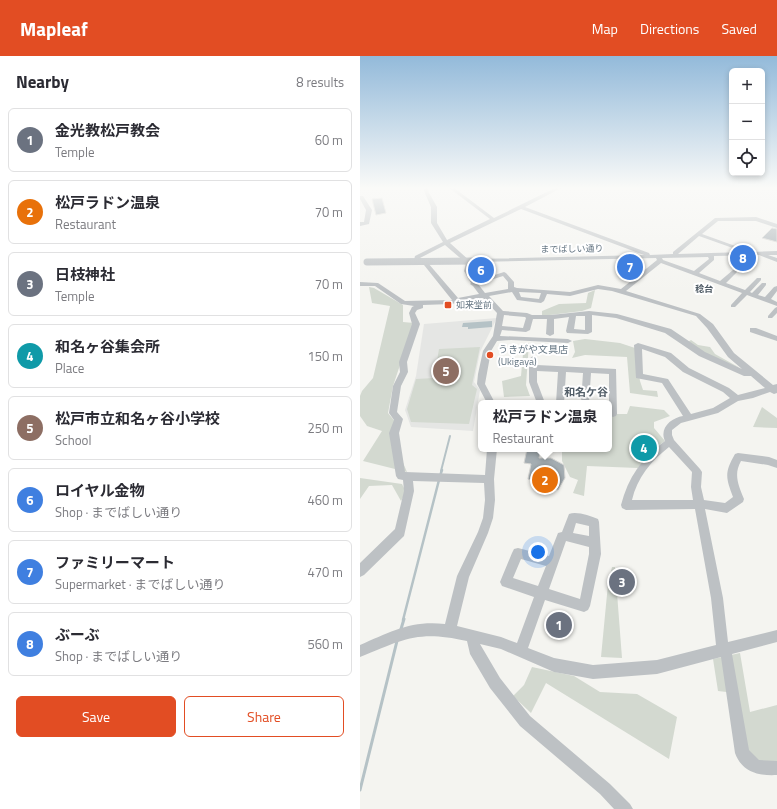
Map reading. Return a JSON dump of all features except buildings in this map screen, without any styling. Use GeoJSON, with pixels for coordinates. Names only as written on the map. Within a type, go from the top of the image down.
{"type":"FeatureCollection","features":[{"type":"Feature","properties":{"kind":"street"},"geometry":{"type":"LineString","coordinates":[[434,222],[446,243],[469,263],[467,271],[473,284],[501,313],[527,315],[530,317],[551,317],[589,313],[617,316],[661,328],[668,331],[702,354],[747,374],[753,373]]}},
{"type":"Feature","properties":{"kind":"street"},"geometry":{"type":"LineString","coordinates":[[457,300],[426,264],[416,260],[418,256],[490,222]]}},
{"type":"Feature","properties":{"kind":"street"},"geometry":{"type":"LineString","coordinates":[[562,222],[647,254],[648,256]]}},
{"type":"Feature","properties":{"kind":"street"},"geometry":{"type":"LineString","coordinates":[[676,255],[675,253],[713,222]]}},
{"type":"Feature","properties":{"kind":"street"},"geometry":{"type":"LineString","coordinates":[[765,222],[777,226]]}},
{"type":"Feature","properties":{"kind":"street"},"geometry":{"type":"LineString","coordinates":[[698,234],[749,251],[750,253]]}},
{"type":"Feature","properties":{"kind":"street"},"geometry":{"type":"LineString","coordinates":[[759,253],[777,260]]}},
{"type":"Feature","properties":{"kind":"street","name":"までばしい通り"},"geometry":{"type":"LineString","coordinates":[[363,262],[648,256],[659,258],[676,255],[777,253]]}},
{"type":"Feature","properties":{"kind":"street"},"geometry":{"type":"LineString","coordinates":[[696,273],[712,259],[710,254]]}},
{"type":"Feature","properties":{"kind":"street"},"geometry":{"type":"LineString","coordinates":[[621,292],[659,258],[777,304]]}},
{"type":"Feature","properties":{"kind":"street"},"geometry":{"type":"LineString","coordinates":[[722,283],[735,271]]}},
{"type":"Feature","properties":{"kind":"street"},"geometry":{"type":"LineString","coordinates":[[473,284],[504,274],[511,282],[518,299],[541,301],[544,291]]}},
{"type":"Feature","properties":{"kind":"street"},"geometry":{"type":"LineString","coordinates":[[733,306],[747,292],[762,281],[754,295]]}},
{"type":"Feature","properties":{"kind":"street"},"geometry":{"type":"LineString","coordinates":[[360,284],[370,283],[379,286],[406,304],[431,304],[513,290],[570,294],[602,287],[698,315],[710,326],[731,355],[775,389]]}},
{"type":"Feature","properties":{"kind":"street"},"geometry":{"type":"LineString","coordinates":[[767,300],[776,288]]}},
{"type":"Feature","properties":{"kind":"street"},"geometry":{"type":"LineString","coordinates":[[431,304],[430,306],[414,308],[412,313],[416,324],[403,362],[404,372],[397,386],[393,413],[399,419],[394,433],[401,476],[489,479]]}},
{"type":"Feature","properties":{"kind":"street"},"geometry":{"type":"LineString","coordinates":[[770,318],[777,309]]}},
{"type":"Feature","properties":{"kind":"street"},"geometry":{"type":"LineString","coordinates":[[490,400],[481,383],[483,366],[488,351],[499,328],[501,313]]}},
{"type":"Feature","properties":{"kind":"street"},"geometry":{"type":"LineString","coordinates":[[573,314],[570,331],[588,332],[589,313]]}},
{"type":"Feature","properties":{"kind":"street"},"geometry":{"type":"LineString","coordinates":[[499,328],[526,330],[530,317]]}},
{"type":"Feature","properties":{"kind":"street"},"geometry":{"type":"LineString","coordinates":[[550,334],[551,317]]}},
{"type":"Feature","properties":{"kind":"street"},"geometry":{"type":"LineString","coordinates":[[753,330],[777,339]]}},
{"type":"Feature","properties":{"kind":"street"},"geometry":{"type":"LineString","coordinates":[[495,339],[512,338],[568,341]]}},
{"type":"Feature","properties":{"kind":"street"},"geometry":{"type":"LineString","coordinates":[[690,418],[666,381],[638,376],[638,345],[668,355],[686,370],[726,390],[736,398]]}},
{"type":"Feature","properties":{"kind":"street"},"geometry":{"type":"LineString","coordinates":[[533,358],[534,382],[540,400]]}},
{"type":"Feature","properties":{"kind":"street"},"geometry":{"type":"LineString","coordinates":[[533,368],[613,371],[613,414]]}},
{"type":"Feature","properties":{"kind":"street"},"geometry":{"type":"LineString","coordinates":[[560,400],[562,369]]}},
{"type":"Feature","properties":{"kind":"street"},"geometry":{"type":"LineString","coordinates":[[585,400],[587,370]]}},
{"type":"Feature","properties":{"kind":"street"},"geometry":{"type":"LineString","coordinates":[[775,389],[736,398],[715,410],[690,418],[678,420],[668,429],[667,435],[670,442],[697,472],[696,487],[717,598],[722,644],[725,650],[742,754],[749,763],[760,769],[777,768]]}},
{"type":"Feature","properties":{"kind":"street"},"geometry":{"type":"LineString","coordinates":[[670,442],[659,449],[643,466],[628,490],[626,505],[700,504],[726,508],[739,499],[730,474],[738,457],[769,461],[777,464]]}},
{"type":"Feature","properties":{"kind":"street"},"geometry":{"type":"LineString","coordinates":[[450,631],[463,576],[483,533],[488,518],[492,452]]}},
{"type":"Feature","properties":{"kind":"street"},"geometry":{"type":"LineString","coordinates":[[360,571],[400,532],[409,491],[408,477]]}},
{"type":"Feature","properties":{"kind":"street"},"geometry":{"type":"LineString","coordinates":[[520,651],[542,593],[553,563],[562,537],[566,536],[573,517],[594,522],[596,543],[595,554],[584,606],[542,593],[506,582],[518,553],[553,563]]}},
{"type":"Feature","properties":{"kind":"street"},"geometry":{"type":"LineString","coordinates":[[566,536],[596,543]]}},
{"type":"Feature","properties":{"kind":"street"},"geometry":{"type":"LineString","coordinates":[[360,651],[404,633],[416,630],[432,629],[450,631],[501,643],[554,665],[593,672],[657,667],[777,636]]}},
{"type":"Feature","properties":{"kind":"street"},"geometry":{"type":"LineString","coordinates":[[472,636],[475,649],[496,683],[525,721],[605,789],[625,809]]}},
{"type":"Feature","properties":{"kind":"shaded area"},"geometry":{"type":"Polygon","coordinates":[[[369,287],[374,288],[403,305],[403,322],[414,323],[393,386],[388,413],[397,424],[391,435],[407,472],[363,461],[382,431],[367,426],[360,416],[360,396],[362,391],[373,378],[390,306],[372,303],[369,287]]]}},
{"type":"Feature","properties":{"kind":"shaded area"},"geometry":{"type":"Polygon","coordinates":[[[595,290],[591,308],[582,311],[542,316],[542,311],[559,304],[586,303],[588,293],[595,290]]]}},
{"type":"Feature","properties":{"kind":"shaded area"},"geometry":{"type":"Polygon","coordinates":[[[497,318],[480,352],[474,382],[480,390],[473,431],[411,427],[405,410],[416,376],[424,324],[497,318]]]}},
{"type":"Feature","properties":{"kind":"shaded area"},"geometry":{"type":"Polygon","coordinates":[[[492,321],[492,327],[468,329],[468,327],[462,327],[463,323],[492,321]]]}},
{"type":"Feature","properties":{"kind":"shaded area"},"geometry":{"type":"Polygon","coordinates":[[[585,339],[620,343],[635,348],[640,381],[643,390],[657,391],[658,397],[630,393],[627,357],[585,355],[572,358],[575,352],[573,341],[585,339]]]}},
{"type":"Feature","properties":{"kind":"shaded area"},"geometry":{"type":"Polygon","coordinates":[[[691,340],[698,345],[710,347],[715,354],[740,368],[703,353],[688,342],[691,340]]]}},
{"type":"Feature","properties":{"kind":"shaded area"},"geometry":{"type":"Polygon","coordinates":[[[524,343],[529,343],[526,385],[530,396],[504,397],[502,381],[521,376],[524,343]]]}},
{"type":"Feature","properties":{"kind":"shaded area"},"geometry":{"type":"Polygon","coordinates":[[[480,347],[472,385],[477,389],[469,424],[411,422],[407,409],[416,379],[434,378],[439,349],[480,347]]]}},
{"type":"Feature","properties":{"kind":"shaded area"},"geometry":{"type":"Polygon","coordinates":[[[630,406],[664,410],[670,416],[654,422],[654,428],[665,441],[658,446],[638,468],[587,466],[584,496],[573,493],[578,480],[570,477],[562,461],[562,452],[612,452],[612,414],[627,414],[630,406]]]}},
{"type":"Feature","properties":{"kind":"shaded area"},"geometry":{"type":"Polygon","coordinates":[[[762,407],[777,418],[777,428],[753,427],[762,407]]]}},
{"type":"Feature","properties":{"kind":"shaded area"},"geometry":{"type":"Polygon","coordinates":[[[360,478],[402,484],[406,492],[401,501],[392,485],[369,486],[360,499],[360,478]]]}},
{"type":"Feature","properties":{"kind":"shaded area"},"geometry":{"type":"Polygon","coordinates":[[[612,567],[615,567],[622,658],[601,657],[608,584],[612,567]]]}},
{"type":"Feature","properties":{"kind":"shaded area"},"geometry":{"type":"Polygon","coordinates":[[[740,653],[750,712],[777,705],[777,764],[750,760],[735,693],[718,691],[713,659],[740,653]]]}},
{"type":"Feature","properties":{"kind":"shaded area"},"geometry":{"type":"Polygon","coordinates":[[[532,667],[574,676],[600,692],[637,694],[677,717],[669,759],[546,683],[531,713],[513,696],[524,685],[532,667]]]}},
{"type":"Feature","properties":{"kind":"waterway"},"geometry":{"type":"LineString","coordinates":[[441,471],[450,436]]}},
{"type":"Feature","properties":{"kind":"waterway"},"geometry":{"type":"LineString","coordinates":[[440,476],[442,470]]}},
{"type":"Feature","properties":{"kind":"waterway"},"geometry":{"type":"LineString","coordinates":[[403,620],[439,480]]}},
{"type":"Feature","properties":{"kind":"waterway"},"geometry":{"type":"LineString","coordinates":[[401,629],[404,619]]}},
{"type":"Feature","properties":{"kind":"waterway"},"geometry":{"type":"LineString","coordinates":[[360,790],[397,641]]}},
{"type":"Feature","properties":{"kind":"place","name":"ぶーぶ"},"geometry":{"type":"Point","coordinates":[743,258]}},
{"type":"Feature","properties":{"kind":"place","name":"ファミリーマート"},"geometry":{"type":"Point","coordinates":[630,267]}},
{"type":"Feature","properties":{"kind":"place","name":"ロイヤル金物"},"geometry":{"type":"Point","coordinates":[481,270]}},
{"type":"Feature","properties":{"kind":"place","name":"如来堂前"},"geometry":{"type":"Point","coordinates":[448,305]}},
{"type":"Feature","properties":{"kind":"place","name":"うきがや文具店 (Ukigaya)"},"geometry":{"type":"Point","coordinates":[490,355]}},
{"type":"Feature","properties":{"kind":"place","name":"松戸市立和名ヶ谷小学校"},"geometry":{"type":"Point","coordinates":[446,371]}},
{"type":"Feature","properties":{"kind":"place","name":"和名ヶ谷集会所"},"geometry":{"type":"Point","coordinates":[644,448]}},
{"type":"Feature","properties":{"kind":"place","name":"松戸ラドン温泉"},"geometry":{"type":"Point","coordinates":[545,480]}},
{"type":"Feature","properties":{"kind":"place","name":"日枝神社"},"geometry":{"type":"Point","coordinates":[622,582]}},
{"type":"Feature","properties":{"kind":"place","name":"金光教松戸教会"},"geometry":{"type":"Point","coordinates":[559,625]}},
{"type":"Feature","properties":{"kind":"district","name":"稔台"},"geometry":{"type":"Point","coordinates":[704,289]}},
{"type":"Feature","properties":{"kind":"district","name":"和名ケ谷"},"geometry":{"type":"Point","coordinates":[586,392]}}]}
